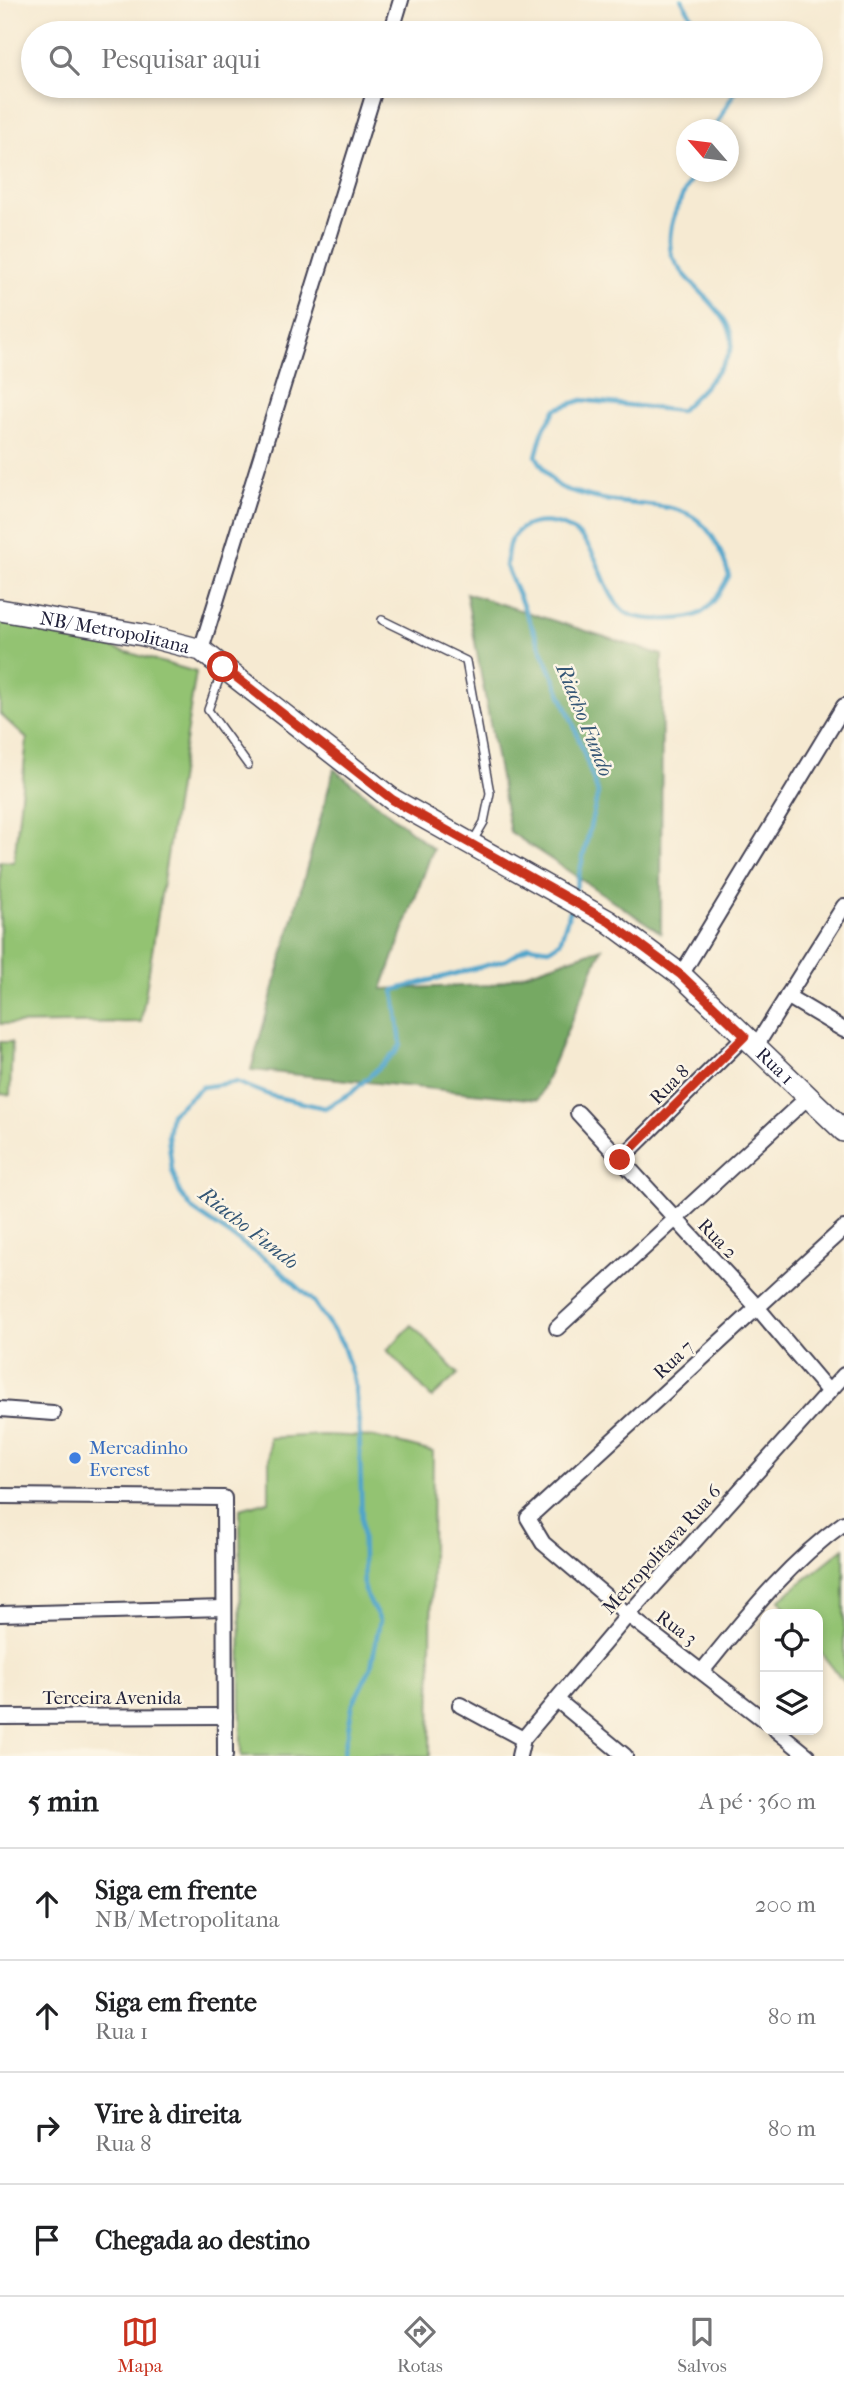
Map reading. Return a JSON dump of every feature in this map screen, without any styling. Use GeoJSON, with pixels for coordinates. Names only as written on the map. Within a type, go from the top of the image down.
{"type":"FeatureCollection","features":[{"type":"Feature","properties":{"kind":"street"},"geometry":{"type":"LineString","coordinates":[[395,21],[401,0]]}},
{"type":"Feature","properties":{"kind":"street"},"geometry":{"type":"LineString","coordinates":[[201,650],[372,98]]}},
{"type":"Feature","properties":{"kind":"street","name":"NB/ Metropolitana"},"geometry":{"type":"LineString","coordinates":[[0,611],[143,635],[201,650],[393,800],[608,921]]}},
{"type":"Feature","properties":{"kind":"street"},"geometry":{"type":"LineString","coordinates":[[681,975],[844,706]]}},
{"type":"Feature","properties":{"kind":"street","name":"Rua 8"},"geometry":{"type":"LineString","coordinates":[[620,1160],[750,1041],[787,996],[844,906]]}},
{"type":"Feature","properties":{"kind":"street","name":"Rua 1"},"geometry":{"type":"LineString","coordinates":[[608,921],[681,975],[844,1131]]}},
{"type":"Feature","properties":{"kind":"street"},"geometry":{"type":"LineString","coordinates":[[787,996],[844,1030]]}},
{"type":"Feature","properties":{"kind":"street"},"geometry":{"type":"LineString","coordinates":[[557,1328],[808,1097]]}},
{"type":"Feature","properties":{"kind":"street","name":"Rua 2"},"geometry":{"type":"LineString","coordinates":[[578,1113],[757,1307],[828,1391]]}},
{"type":"Feature","properties":{"kind":"street","name":"Rua 7"},"geometry":{"type":"LineString","coordinates":[[528,1518],[844,1228]]}},
{"type":"Feature","properties":{"kind":"street","name":"Metropolitava Rua 6"},"geometry":{"type":"LineString","coordinates":[[519,1756],[523,1740],[628,1615],[844,1375]]}},
{"type":"Feature","properties":{"kind":"street"},"geometry":{"type":"LineString","coordinates":[[0,1409],[53,1413]]}},
{"type":"Feature","properties":{"kind":"street"},"geometry":{"type":"LineString","coordinates":[[0,1496],[224,1498],[225,1756]]}},
{"type":"Feature","properties":{"kind":"street","name":"Rua 3"},"geometry":{"type":"LineString","coordinates":[[528,1518],[544,1543],[628,1615],[703,1670],[760,1717]]}},
{"type":"Feature","properties":{"kind":"street"},"geometry":{"type":"LineString","coordinates":[[703,1670],[769,1588],[819,1541],[844,1523]]}},
{"type":"Feature","properties":{"kind":"street"},"geometry":{"type":"LineString","coordinates":[[0,1614],[224,1608]]}},
{"type":"Feature","properties":{"kind":"street"},"geometry":{"type":"LineString","coordinates":[[557,1700],[625,1756]]}},
{"type":"Feature","properties":{"kind":"street"},"geometry":{"type":"LineString","coordinates":[[460,1705],[523,1740]]}},
{"type":"Feature","properties":{"kind":"street","name":"Terceira Avenida"},"geometry":{"type":"LineString","coordinates":[[0,1717],[225,1716]]}},
{"type":"Feature","properties":{"kind":"street"},"geometry":{"type":"LineString","coordinates":[[782,1735],[808,1756]]}},
{"type":"Feature","properties":{"kind":"lane"},"geometry":{"type":"LineString","coordinates":[[382,620],[466,661],[490,793],[484,822],[471,845]]}},
{"type":"Feature","properties":{"kind":"lane"},"geometry":{"type":"LineString","coordinates":[[223,667],[208,710],[248,765]]}},
{"type":"Feature","properties":{"kind":"green space"},"geometry":{"type":"Polygon","coordinates":[[[466,593],[662,655],[661,933],[510,832],[466,593]]]}},
{"type":"Feature","properties":{"kind":"green space"},"geometry":{"type":"Polygon","coordinates":[[[0,622],[40,627],[196,672],[141,1022],[0,1024],[0,861],[14,862],[27,739],[0,714],[0,622]]]}},
{"type":"Feature","properties":{"kind":"green space"},"geometry":{"type":"Polygon","coordinates":[[[334,769],[433,849],[382,989],[491,985],[602,948],[538,1100],[251,1070],[334,769]]]}},
{"type":"Feature","properties":{"kind":"green space"},"geometry":{"type":"Polygon","coordinates":[[[0,1042],[12,1042],[10,1095],[0,1094],[0,1042]]]}},
{"type":"Feature","properties":{"kind":"green space"},"geometry":{"type":"Polygon","coordinates":[[[412,1325],[458,1374],[432,1398],[387,1350],[412,1325]]]}},
{"type":"Feature","properties":{"kind":"green space"},"geometry":{"type":"Polygon","coordinates":[[[322,1435],[375,1437],[433,1452],[430,1756],[241,1756],[240,1509],[269,1501],[269,1438],[322,1435]]]}},
{"type":"Feature","properties":{"kind":"green space"},"geometry":{"type":"Polygon","coordinates":[[[844,1548],[844,1682],[823,1655],[823,1609],[786,1609],[779,1600],[844,1548]]]}},
{"type":"Feature","properties":{"kind":"waterway","name":"Riacho Fundo"},"geometry":{"type":"LineString","coordinates":[[682,0],[694,21]]}},
{"type":"Feature","properties":{"kind":"waterway","name":"Riacho Fundo"},"geometry":{"type":"LineString","coordinates":[[719,119],[731,98]]}},
{"type":"Feature","properties":{"kind":"waterway","name":"Riacho Fundo"},"geometry":{"type":"LineString","coordinates":[[574,896],[598,793],[573,723],[506,566],[508,549],[517,532],[526,526],[545,523],[566,527],[589,546],[618,605],[625,612],[640,618],[683,618],[699,614],[713,602],[729,576],[718,547],[706,527],[691,515],[674,509],[610,501],[565,489],[552,480],[536,456],[543,430],[556,409],[582,400],[680,411],[713,377],[729,354],[732,341],[729,328],[721,315],[686,276],[671,252],[673,220],[690,182]]}},
{"type":"Feature","properties":{"kind":"waterway","name":"Riacho Fundo"},"geometry":{"type":"LineString","coordinates":[[343,1756],[353,1703],[371,1667],[380,1620],[364,1591],[359,1425],[354,1380],[342,1343],[313,1301],[274,1265],[193,1210],[180,1193],[172,1170],[168,1135],[171,1114],[202,1087],[236,1082],[272,1096],[325,1108],[351,1093],[396,1052],[401,1044],[394,990],[506,960],[529,946],[549,949],[560,942],[571,908]]}},
{"type":"Feature","properties":{"kind":"place","name":"Mercadinho Everest"},"geometry":{"type":"Point","coordinates":[75,1458]}},
{"type":"Feature","properties":{"kind":"route"},"geometry":{"type":"LineString","coordinates":[[223,667],[393,800],[608,921],[681,975],[745,1036],[620,1160]]}}]}
